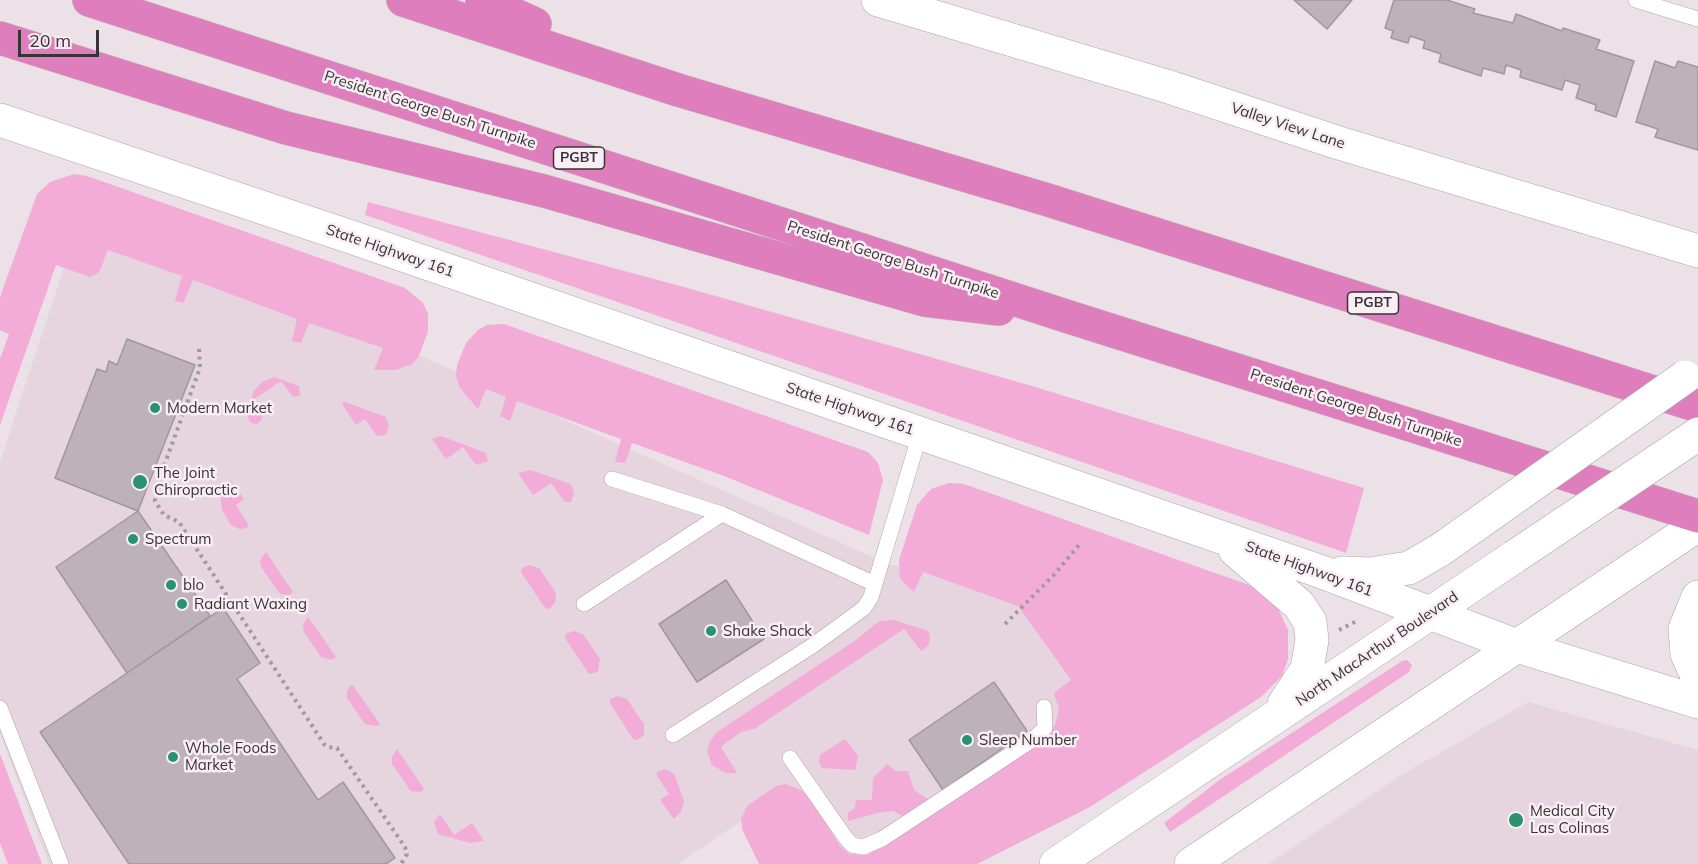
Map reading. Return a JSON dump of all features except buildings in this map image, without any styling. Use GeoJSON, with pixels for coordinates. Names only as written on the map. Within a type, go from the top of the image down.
{"type":"FeatureCollection","features":[{"type":"Feature","properties":{"kind":"highway","name":"President George Bush Turnpike"},"geometry":{"type":"LineString","coordinates":[[89,0],[1069,317],[1698,516]]}},
{"type":"Feature","properties":{"kind":"highway","name":"PGBT"},"geometry":{"type":"LineString","coordinates":[[403,0],[678,90],[1048,200],[1694,381]]}},
{"type":"Feature","properties":{"kind":"highway"},"geometry":{"type":"LineString","coordinates":[[482,0],[678,90]]}},
{"type":"Feature","properties":{"kind":"highway"},"geometry":{"type":"LineString","coordinates":[[0,38],[286,128],[544,191],[924,300],[1069,317]]}},
{"type":"Feature","properties":{"kind":"main road","name":"Valley View Lane"},"geometry":{"type":"LineString","coordinates":[[878,0],[1698,251]]}},
{"type":"Feature","properties":{"kind":"main road","name":"State Highway 161"},"geometry":{"type":"LineString","coordinates":[[0,120],[354,238],[1322,572],[1517,646],[1698,702]]}},
{"type":"Feature","properties":{"kind":"main road"},"geometry":{"type":"LineString","coordinates":[[1654,238],[1698,273]]}},
{"type":"Feature","properties":{"kind":"main road"},"geometry":{"type":"LineString","coordinates":[[1322,572],[1370,574],[1409,568],[1440,550],[1694,381]]}},
{"type":"Feature","properties":{"kind":"main road","name":"North MacArthur Boulevard"},"geometry":{"type":"LineString","coordinates":[[1056,864],[1698,434]]}},
{"type":"Feature","properties":{"kind":"main road"},"geometry":{"type":"LineString","coordinates":[[1191,864],[1698,525]]}},
{"type":"Feature","properties":{"kind":"main road"},"geometry":{"type":"LineString","coordinates":[[1217,536],[1299,605],[1310,622],[1312,640],[1307,669],[1275,718]]}},
{"type":"Feature","properties":{"kind":"main road"},"geometry":{"type":"LineString","coordinates":[[1698,597],[1685,629],[1687,654],[1698,678]]}},
{"type":"Feature","properties":{"kind":"lane"},"geometry":{"type":"LineString","coordinates":[[1636,0],[1698,19]]}},
{"type":"Feature","properties":{"kind":"lane"},"geometry":{"type":"LineString","coordinates":[[673,735],[856,615],[870,597],[920,434]]}},
{"type":"Feature","properties":{"kind":"lane"},"geometry":{"type":"LineString","coordinates":[[612,479],[722,514],[874,584]]}},
{"type":"Feature","properties":{"kind":"lane"},"geometry":{"type":"LineString","coordinates":[[584,604],[722,514]]}},
{"type":"Feature","properties":{"kind":"lane"},"geometry":{"type":"LineString","coordinates":[[790,758],[845,837],[852,845],[863,847],[882,839],[1032,740],[1045,728],[1044,707]]}},
{"type":"Feature","properties":{"kind":"lane"},"geometry":{"type":"LineString","coordinates":[[0,708],[61,864]]}},
{"type":"Feature","properties":{"kind":"path"},"geometry":{"type":"LineString","coordinates":[[199,349],[200,368],[155,490],[155,501],[164,515],[179,522],[324,744],[327,747],[337,748],[405,847],[407,854],[401,864]]}},
{"type":"Feature","properties":{"kind":"path"},"geometry":{"type":"LineString","coordinates":[[1005,624],[1053,576],[1079,545]]}},
{"type":"Feature","properties":{"kind":"shaded area"},"geometry":{"type":"Polygon","coordinates":[[[74,174],[87,176],[405,288],[423,303],[428,314],[428,331],[419,356],[412,364],[396,370],[374,370],[383,348],[309,323],[301,343],[292,341],[297,319],[193,280],[183,303],[175,301],[182,276],[108,250],[99,272],[90,277],[56,265],[0,425],[0,359],[9,334],[0,330],[0,297],[37,194],[50,182],[74,174]]]}},
{"type":"Feature","properties":{"kind":"shaded area"},"geometry":{"type":"Polygon","coordinates":[[[368,202],[684,287],[1032,386],[1364,488],[1346,553],[365,215],[368,202]]]}},
{"type":"Feature","properties":{"kind":"shaded area"},"geometry":{"type":"Polygon","coordinates":[[[84,206],[888,564],[1012,594],[1087,705],[861,864],[852,864],[787,790],[677,864],[49,864],[0,734],[0,462],[84,206]]]}},
{"type":"Feature","properties":{"kind":"shaded area"},"geometry":{"type":"Polygon","coordinates":[[[504,324],[868,452],[878,463],[883,480],[869,535],[724,476],[632,443],[625,463],[615,462],[621,439],[517,401],[510,421],[500,416],[506,397],[486,389],[478,409],[460,388],[456,376],[457,365],[466,343],[478,330],[487,325],[504,324]]]}},
{"type":"Feature","properties":{"kind":"shaded area"},"geometry":{"type":"Polygon","coordinates":[[[274,377],[299,386],[300,395],[293,397],[281,381],[253,400],[263,418],[257,424],[251,423],[246,414],[254,391],[262,382],[274,377]]]}},
{"type":"Feature","properties":{"kind":"shaded area"},"geometry":{"type":"Polygon","coordinates":[[[345,402],[386,417],[389,426],[386,435],[377,436],[365,419],[356,425],[342,404],[345,402]]]}},
{"type":"Feature","properties":{"kind":"shaded area"},"geometry":{"type":"Polygon","coordinates":[[[441,436],[486,453],[488,461],[476,465],[463,447],[446,459],[432,439],[441,436]]]}},
{"type":"Feature","properties":{"kind":"shaded area"},"geometry":{"type":"Polygon","coordinates":[[[530,470],[571,484],[574,493],[571,502],[565,502],[551,483],[533,495],[518,473],[530,470]]]}},
{"type":"Feature","properties":{"kind":"shaded area"},"geometry":{"type":"Polygon","coordinates":[[[230,480],[244,499],[236,505],[249,526],[246,528],[239,529],[231,525],[222,510],[220,492],[230,480]]]}},
{"type":"Feature","properties":{"kind":"shaded area"},"geometry":{"type":"Polygon","coordinates":[[[949,483],[964,484],[1249,585],[1264,593],[1275,602],[1288,630],[1288,659],[1282,676],[1261,697],[1090,807],[977,864],[759,864],[742,829],[741,819],[747,806],[776,786],[786,784],[801,790],[808,796],[840,846],[849,854],[868,855],[1043,740],[1055,725],[1059,709],[1054,693],[1071,680],[1018,606],[923,572],[914,592],[900,579],[899,560],[917,505],[931,489],[949,483]]]}},
{"type":"Feature","properties":{"kind":"shaded area"},"geometry":{"type":"Polygon","coordinates":[[[266,552],[293,592],[289,595],[280,594],[261,567],[260,560],[266,552]]]}},
{"type":"Feature","properties":{"kind":"shaded area"},"geometry":{"type":"Polygon","coordinates":[[[529,565],[539,568],[556,593],[555,603],[549,609],[545,608],[521,572],[522,568],[529,565]]]}},
{"type":"Feature","properties":{"kind":"shaded area"},"geometry":{"type":"Polygon","coordinates":[[[308,617],[336,657],[332,660],[321,657],[304,632],[303,625],[308,617]]]}},
{"type":"Feature","properties":{"kind":"shaded area"},"geometry":{"type":"Polygon","coordinates":[[[894,620],[928,631],[929,645],[921,651],[904,629],[754,729],[741,732],[723,745],[721,747],[737,773],[726,773],[712,765],[707,751],[710,741],[717,732],[856,640],[874,625],[881,621],[894,620]]]}},
{"type":"Feature","properties":{"kind":"shaded area"},"geometry":{"type":"Polygon","coordinates":[[[574,631],[583,634],[600,659],[598,672],[589,674],[565,638],[566,634],[574,631]]]}},
{"type":"Feature","properties":{"kind":"shaded area"},"geometry":{"type":"Polygon","coordinates":[[[1407,660],[1412,665],[1409,672],[1170,832],[1164,823],[1218,781],[1402,661],[1407,660]]]}},
{"type":"Feature","properties":{"kind":"shaded area"},"geometry":{"type":"Polygon","coordinates":[[[352,684],[380,724],[376,726],[365,724],[347,698],[347,691],[352,684]]]}},
{"type":"Feature","properties":{"kind":"shaded area"},"geometry":{"type":"Polygon","coordinates":[[[618,696],[627,699],[644,724],[644,735],[637,740],[633,739],[610,703],[610,699],[618,696]]]}},
{"type":"Feature","properties":{"kind":"shaded area","name":"Medical City Las Colinas"},"geometry":{"type":"Polygon","coordinates":[[[1528,702],[1698,750],[1698,864],[1268,864],[1400,776],[1528,702]]]}},
{"type":"Feature","properties":{"kind":"shaded area"},"geometry":{"type":"Polygon","coordinates":[[[845,739],[858,756],[855,770],[822,768],[819,762],[820,755],[845,739]]]}},
{"type":"Feature","properties":{"kind":"shaded area"},"geometry":{"type":"Polygon","coordinates":[[[397,749],[424,789],[421,792],[411,791],[392,764],[392,757],[397,749]]]}},
{"type":"Feature","properties":{"kind":"shaded area"},"geometry":{"type":"Polygon","coordinates":[[[0,754],[42,864],[8,864],[0,843],[0,754]]]}},
{"type":"Feature","properties":{"kind":"shaded area"},"geometry":{"type":"Polygon","coordinates":[[[887,764],[896,771],[908,771],[914,790],[929,800],[903,816],[893,811],[848,821],[848,813],[855,808],[856,800],[872,800],[873,778],[887,764]]]}},
{"type":"Feature","properties":{"kind":"shaded area"},"geometry":{"type":"Polygon","coordinates":[[[665,769],[674,774],[684,801],[681,812],[674,819],[660,800],[669,794],[657,776],[657,772],[665,769]]]}},
{"type":"Feature","properties":{"kind":"shaded area"},"geometry":{"type":"Polygon","coordinates":[[[440,814],[454,835],[472,823],[484,841],[470,843],[438,834],[434,822],[440,814]]]}},
{"type":"Feature","properties":{"kind":"place","name":"Modern Market"},"geometry":{"type":"Point","coordinates":[155,408]}},
{"type":"Feature","properties":{"kind":"place","name":"The Joint Chiropractic"},"geometry":{"type":"Point","coordinates":[140,482]}},
{"type":"Feature","properties":{"kind":"place","name":"Spectrum"},"geometry":{"type":"Point","coordinates":[133,539]}},
{"type":"Feature","properties":{"kind":"place","name":"blo"},"geometry":{"type":"Point","coordinates":[171,585]}},
{"type":"Feature","properties":{"kind":"place","name":"Radiant Waxing"},"geometry":{"type":"Point","coordinates":[182,604]}},
{"type":"Feature","properties":{"kind":"place","name":"Shake Shack"},"geometry":{"type":"Point","coordinates":[711,631]}},
{"type":"Feature","properties":{"kind":"place","name":"Sleep Number"},"geometry":{"type":"Point","coordinates":[967,740]}},
{"type":"Feature","properties":{"kind":"place","name":"Whole Foods Market"},"geometry":{"type":"Point","coordinates":[173,757]}},
{"type":"Feature","properties":{"kind":"place","name":"Medical City Las Colinas"},"geometry":{"type":"Point","coordinates":[1516,820]}}]}
